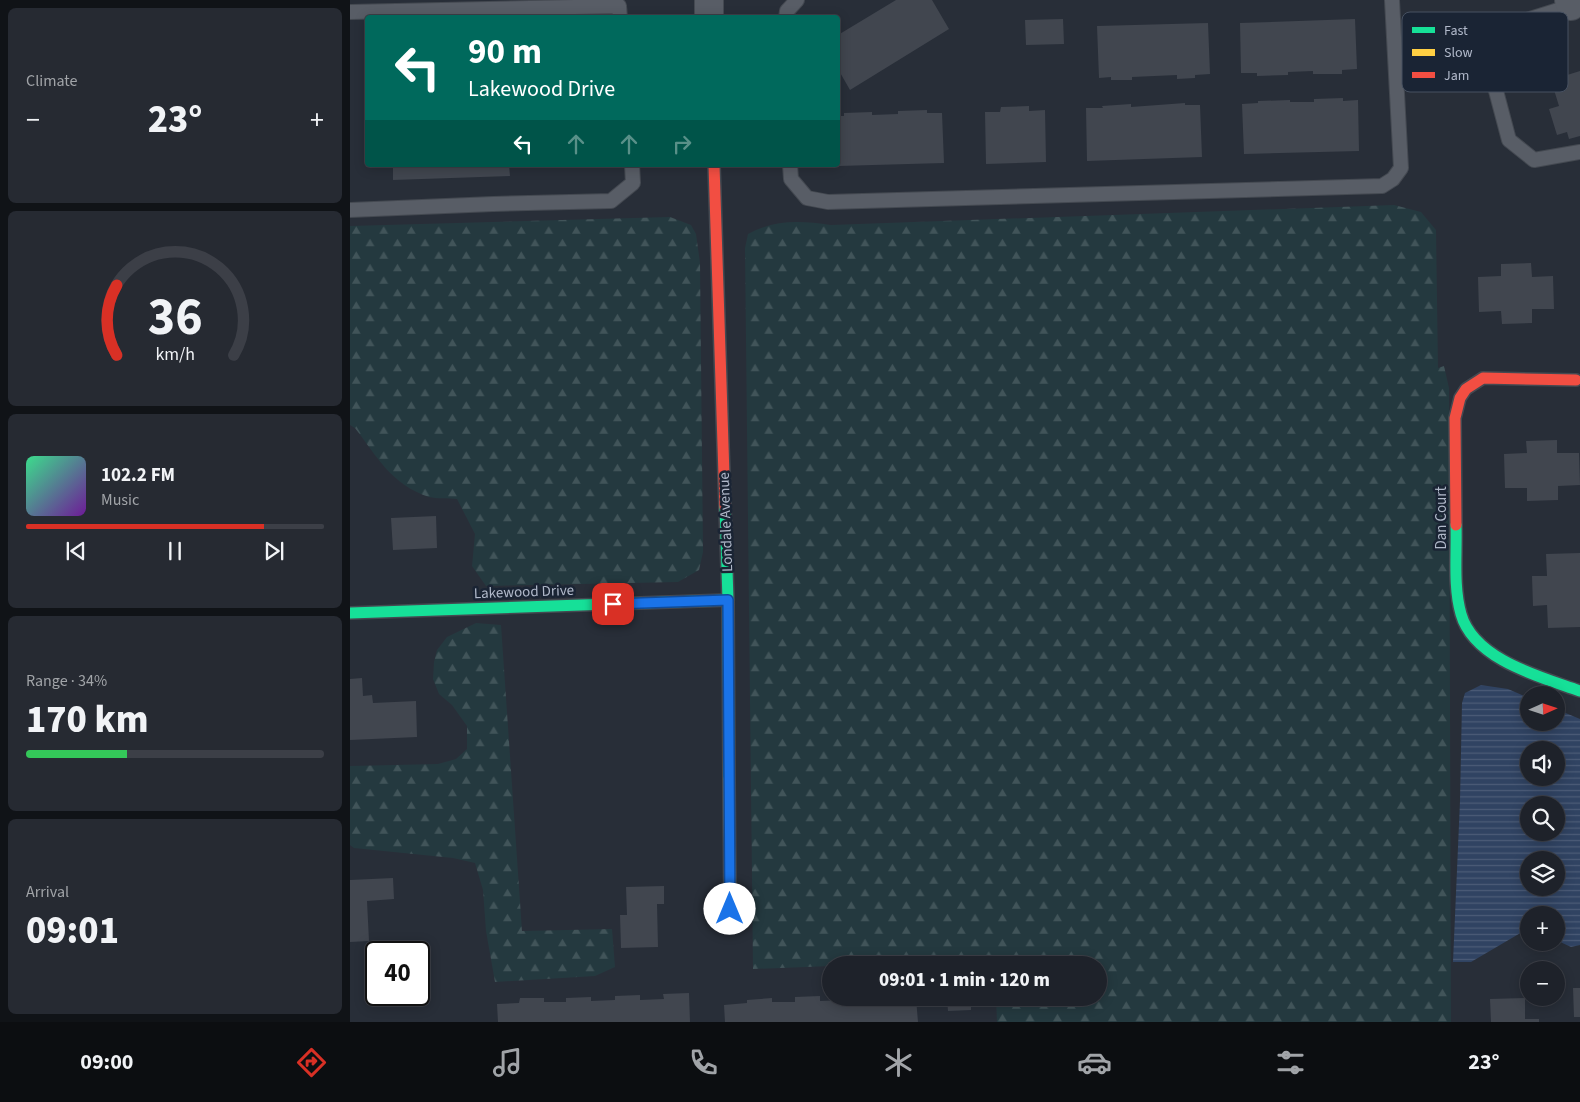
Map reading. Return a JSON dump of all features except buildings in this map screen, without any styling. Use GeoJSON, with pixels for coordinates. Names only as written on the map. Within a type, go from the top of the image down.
{"type":"FeatureCollection","features":[{"type":"Feature","properties":{"kind":"street"},"geometry":{"type":"LineString","coordinates":[[709,0],[709,15]]}},
{"type":"Feature","properties":{"kind":"street","name":"Londale Avenue"},"geometry":{"type":"LineString","coordinates":[[714,167],[728,600],[730,909]]}},
{"type":"Feature","properties":{"kind":"street","name":"Dan Court"},"geometry":{"type":"LineString","coordinates":[[1576,380],[1483,378],[1471,384],[1463,392],[1457,404],[1455,418],[1457,594],[1465,625],[1485,650],[1500,659],[1580,691]]}},
{"type":"Feature","properties":{"kind":"street","name":"Lakewood Drive"},"geometry":{"type":"LineString","coordinates":[[350,614],[728,600]]}},
{"type":"Feature","properties":{"kind":"lane"},"geometry":{"type":"LineString","coordinates":[[786,15],[787,11],[797,0]]}},
{"type":"Feature","properties":{"kind":"lane"},"geometry":{"type":"LineString","coordinates":[[790,167],[790,179],[807,198],[828,202],[1382,186],[1392,179],[1401,168],[1392,0]]}},
{"type":"Feature","properties":{"kind":"lane"},"geometry":{"type":"LineString","coordinates":[[1548,12],[1573,3]]}},
{"type":"Feature","properties":{"kind":"lane"},"geometry":{"type":"LineString","coordinates":[[350,12],[397,6],[619,6],[620,15]]}},
{"type":"Feature","properties":{"kind":"lane"},"geometry":{"type":"LineString","coordinates":[[1497,92],[1510,140],[1534,160],[1580,152]]}},
{"type":"Feature","properties":{"kind":"lane"},"geometry":{"type":"LineString","coordinates":[[350,210],[611,201],[633,183],[632,167]]}},
{"type":"Feature","properties":{"kind":"green space"},"geometry":{"type":"Polygon","coordinates":[[[1394,205],[1421,212],[1436,230],[1438,368],[1444,366],[1449,388],[1451,1022],[997,1022],[996,1006],[1107,1006],[1107,956],[822,956],[822,966],[753,969],[745,248],[748,234],[768,226],[788,222],[831,225],[1394,205]]]}},
{"type":"Feature","properties":{"kind":"green space"},"geometry":{"type":"Polygon","coordinates":[[[670,217],[691,225],[696,234],[700,263],[703,552],[699,570],[678,582],[486,586],[472,566],[475,534],[457,499],[429,497],[405,485],[386,469],[355,428],[350,425],[350,226],[670,217]]]}},
{"type":"Feature","properties":{"kind":"green space"},"geometry":{"type":"Polygon","coordinates":[[[476,623],[501,625],[522,931],[612,929],[615,967],[595,976],[495,982],[486,931],[483,890],[475,863],[453,858],[354,848],[350,845],[350,766],[438,764],[456,759],[467,749],[467,726],[452,705],[439,694],[433,679],[434,662],[437,650],[447,637],[476,623]]]}},
{"type":"Feature","properties":{"kind":"water"},"geometry":{"type":"Polygon","coordinates":[[[1481,685],[1508,689],[1520,694],[1520,731],[1565,731],[1565,713],[1580,719],[1580,945],[1571,947],[1565,944],[1565,906],[1520,906],[1520,933],[1471,962],[1453,962],[1462,703],[1465,693],[1481,685]]]}},
{"type":"Feature","properties":{"kind":"traffic: fast"},"geometry":{"type":"LineString","coordinates":[[725,507],[728,600],[729,779]]}},
{"type":"Feature","properties":{"kind":"traffic: fast"},"geometry":{"type":"LineString","coordinates":[[1456,525],[1457,592],[1461,614],[1468,630],[1494,655],[1529,673],[1580,691]]}},
{"type":"Feature","properties":{"kind":"traffic: fast"},"geometry":{"type":"LineString","coordinates":[[350,613],[728,600]]}},
{"type":"Feature","properties":{"kind":"traffic: slow"},"geometry":{"type":"LineString","coordinates":[[729,779],[730,909]]}},
{"type":"Feature","properties":{"kind":"traffic: jam"},"geometry":{"type":"LineString","coordinates":[[714,167],[725,507]]}},
{"type":"Feature","properties":{"kind":"traffic: jam"},"geometry":{"type":"LineString","coordinates":[[1456,525],[1455,418],[1460,398],[1466,389],[1483,378],[1576,380]]}},
{"type":"Feature","properties":{"kind":"route"},"geometry":{"type":"LineString","coordinates":[[613,604],[728,600],[730,909]]}}]}
